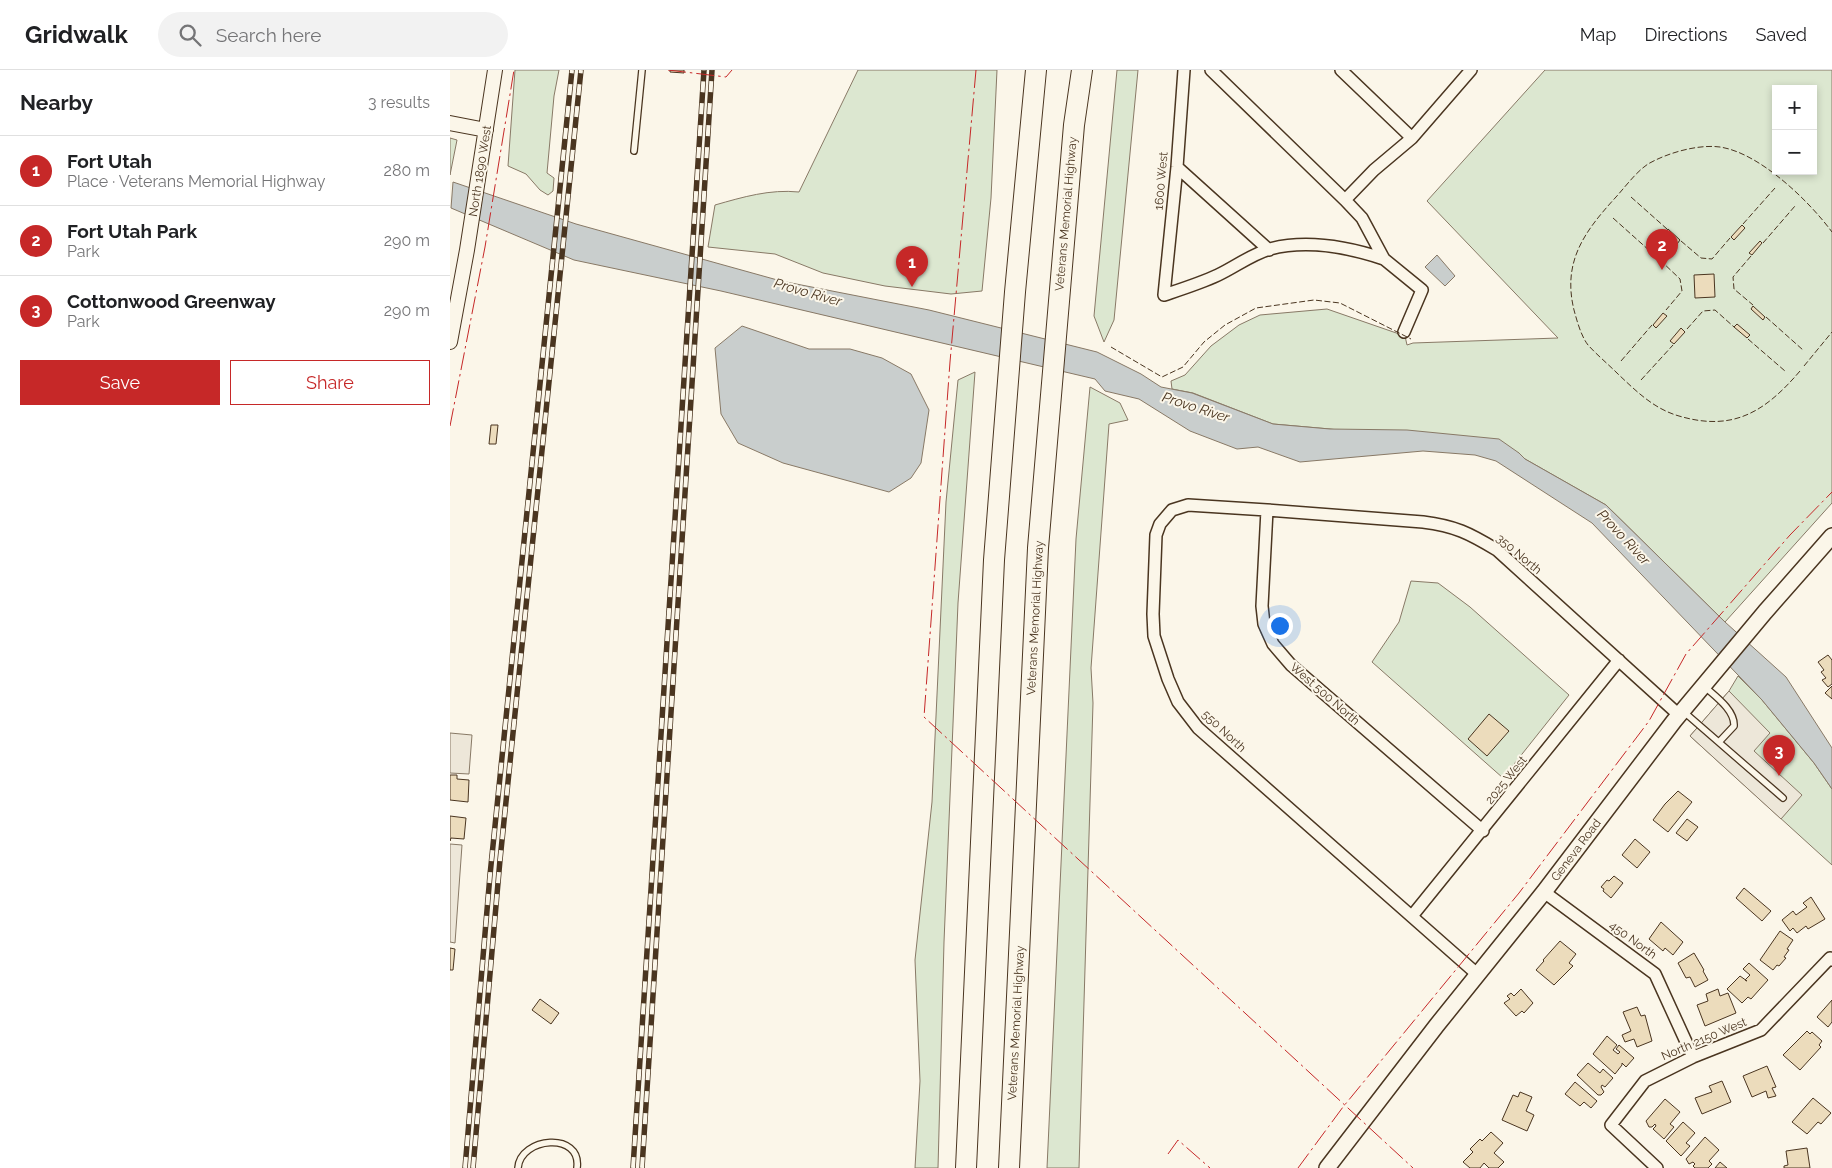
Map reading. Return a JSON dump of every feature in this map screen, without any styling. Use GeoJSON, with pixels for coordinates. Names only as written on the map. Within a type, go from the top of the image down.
{"type":"FeatureCollection","features":[{"type":"Feature","properties":{"kind":"highway"},"geometry":{"type":"LineString","coordinates":[[966,1168],[994,560],[1015,292],[1036,70]]}},
{"type":"Feature","properties":{"kind":"highway","name":"Veterans Memorial Highway"},"geometry":{"type":"LineString","coordinates":[[1009,1168],[1038,548],[1074,125],[1082,70]]}},
{"type":"Feature","properties":{"kind":"main road","name":"Geneva Road"},"geometry":{"type":"LineString","coordinates":[[1327,1168],[1477,974],[1544,892],[1681,713],[1765,612],[1832,536]]}},
{"type":"Feature","properties":{"kind":"street","name":"North 1890 West"},"geometry":{"type":"LineString","coordinates":[[450,342],[496,70]]}},
{"type":"Feature","properties":{"kind":"street","name":"1600 West"},"geometry":{"type":"LineString","coordinates":[[1184,70],[1177,167],[1164,295],[1215,276],[1269,250]]}},
{"type":"Feature","properties":{"kind":"street"},"geometry":{"type":"LineString","coordinates":[[1211,70],[1362,218],[1384,259]]}},
{"type":"Feature","properties":{"kind":"street"},"geometry":{"type":"LineString","coordinates":[[1341,70],[1412,138]]}},
{"type":"Feature","properties":{"kind":"street"},"geometry":{"type":"LineString","coordinates":[[1345,200],[1374,170],[1412,138],[1467,72]]}},
{"type":"Feature","properties":{"kind":"street"},"geometry":{"type":"LineString","coordinates":[[450,123],[486,130]]}},
{"type":"Feature","properties":{"kind":"street"},"geometry":{"type":"LineString","coordinates":[[1177,167],[1269,250],[1291,246],[1318,245],[1354,249],[1384,259],[1422,290],[1404,332]]}},
{"type":"Feature","properties":{"kind":"street","name":"550 North"},"geometry":{"type":"LineString","coordinates":[[1267,510],[1188,505],[1172,510],[1160,524],[1156,535],[1154,636],[1168,679],[1178,702],[1198,728],[1477,974]]}},
{"type":"Feature","properties":{"kind":"street","name":"350 North"},"geometry":{"type":"LineString","coordinates":[[1267,510],[1441,524],[1468,532],[1497,550],[1681,713]]}},
{"type":"Feature","properties":{"kind":"street","name":"West 500 North"},"geometry":{"type":"LineString","coordinates":[[1267,510],[1262,606],[1264,624],[1273,644],[1291,665],[1483,831]]}},
{"type":"Feature","properties":{"kind":"street","name":"2025 West"},"geometry":{"type":"LineString","coordinates":[[1412,916],[1483,831],[1619,660]]}},
{"type":"Feature","properties":{"kind":"street","name":"450 North"},"geometry":{"type":"LineString","coordinates":[[1544,892],[1656,974],[1693,1057]]}},
{"type":"Feature","properties":{"kind":"street","name":"North 2150 West"},"geometry":{"type":"LineString","coordinates":[[1656,1168],[1611,1125],[1645,1081],[1693,1057],[1762,1030],[1831,959]]}},
{"type":"Feature","properties":{"kind":"lane"},"geometry":{"type":"LineString","coordinates":[[634,151],[642,70]]}},
{"type":"Feature","properties":{"kind":"lane"},"geometry":{"type":"LineString","coordinates":[[1705,683],[1734,720],[1734,726],[1719,742]]}},
{"type":"Feature","properties":{"kind":"lane"},"geometry":{"type":"LineString","coordinates":[[1681,713],[1719,742],[1783,798]]}},
{"type":"Feature","properties":{"kind":"lane"},"geometry":{"type":"LineString","coordinates":[[518,1168],[519,1161],[529,1149],[541,1144],[561,1142],[575,1152],[578,1159],[577,1168]]}},
{"type":"Feature","properties":{"kind":"green space"},"geometry":{"type":"Polygon","coordinates":[[[515,70],[559,70],[554,96],[547,173],[554,178],[553,191],[548,195],[540,190],[526,174],[508,166],[515,70]]]}},
{"type":"Feature","properties":{"kind":"green space"},"geometry":{"type":"Polygon","coordinates":[[[858,70],[997,70],[991,198],[982,291],[951,294],[885,286],[823,273],[775,254],[708,247],[715,205],[767,193],[799,192],[858,70]]]}},
{"type":"Feature","properties":{"kind":"green space"},"geometry":{"type":"Polygon","coordinates":[[[1117,70],[1138,70],[1114,320],[1104,342],[1094,316],[1117,70]]]}},
{"type":"Feature","properties":{"kind":"green space"},"geometry":{"type":"Polygon","coordinates":[[[1545,70],[1832,70],[1832,503],[1725,622],[1606,505],[1525,459],[1519,453],[1330,429],[1273,424],[1193,393],[1172,389],[1171,381],[1185,375],[1211,346],[1239,325],[1260,315],[1327,309],[1405,336],[1407,345],[1413,343],[1558,338],[1427,201],[1545,70]]]}},
{"type":"Feature","properties":{"kind":"green space"},"geometry":{"type":"Polygon","coordinates":[[[450,138],[457,140],[450,175],[450,138]]]}},
{"type":"Feature","properties":{"kind":"green space"},"geometry":{"type":"Polygon","coordinates":[[[975,372],[958,603],[944,942],[938,1168],[915,1168],[920,1081],[915,960],[932,802],[946,502],[958,380],[975,372]]]}},
{"type":"Feature","properties":{"kind":"green space"},"geometry":{"type":"Polygon","coordinates":[[[1090,387],[1120,403],[1128,420],[1109,424],[1091,668],[1093,703],[1079,1168],[1047,1168],[1076,539],[1090,387]]]}},
{"type":"Feature","properties":{"kind":"green space"},"geometry":{"type":"Polygon","coordinates":[[[1411,581],[1438,583],[1470,607],[1569,695],[1503,778],[1372,662],[1399,622],[1411,581]]]}},
{"type":"Feature","properties":{"kind":"green space"},"geometry":{"type":"Polygon","coordinates":[[[1738,676],[1762,700],[1814,763],[1832,789],[1832,865],[1690,736],[1729,691],[1738,676]]]}},
{"type":"Feature","properties":{"kind":"shaded area"},"geometry":{"type":"Polygon","coordinates":[[[1729,691],[1770,733],[1754,751],[1802,795],[1781,819],[1690,736],[1729,691]]]}},
{"type":"Feature","properties":{"kind":"shaded area"},"geometry":{"type":"Polygon","coordinates":[[[450,733],[472,735],[469,774],[450,773],[450,733]]]}},
{"type":"Feature","properties":{"kind":"shaded area"},"geometry":{"type":"Polygon","coordinates":[[[450,844],[462,845],[455,943],[450,942],[450,844]]]}},
{"type":"Feature","properties":{"kind":"water","name":"Provo River"},"geometry":{"type":"Polygon","coordinates":[[[453,182],[576,224],[781,281],[929,310],[1097,352],[1141,374],[1161,387],[1192,393],[1273,424],[1330,429],[1407,430],[1499,439],[1525,459],[1606,505],[1725,622],[1786,677],[1832,748],[1832,789],[1814,763],[1762,700],[1592,523],[1496,461],[1475,455],[1423,451],[1300,462],[1258,447],[1237,449],[1190,431],[1139,399],[1105,391],[1095,379],[721,291],[574,260],[451,208],[453,182]]]}},
{"type":"Feature","properties":{"kind":"water"},"geometry":{"type":"Polygon","coordinates":[[[1437,255],[1455,276],[1445,286],[1425,267],[1437,255]]]}},
{"type":"Feature","properties":{"kind":"water"},"geometry":{"type":"Polygon","coordinates":[[[742,326],[809,349],[850,349],[882,358],[911,374],[929,410],[921,463],[911,478],[889,492],[783,463],[738,443],[721,414],[715,348],[742,326]]]}},
{"type":"Feature","properties":{"kind":"building"},"geometry":{"type":"Polygon","coordinates":[[[670,70],[684,70],[684,73],[670,72],[670,70]]]}},
{"type":"Feature","properties":{"kind":"building"},"geometry":{"type":"Polygon","coordinates":[[[1742,225],[1745,228],[1734,240],[1731,237],[1742,225]]]}},
{"type":"Feature","properties":{"kind":"building"},"geometry":{"type":"Polygon","coordinates":[[[1668,229],[1680,240],[1677,244],[1665,233],[1668,229]]]}},
{"type":"Feature","properties":{"kind":"building"},"geometry":{"type":"Polygon","coordinates":[[[1760,241],[1762,243],[1752,255],[1749,253],[1760,241]]]}},
{"type":"Feature","properties":{"kind":"building"},"geometry":{"type":"Polygon","coordinates":[[[1652,247],[1664,259],[1662,262],[1649,250],[1652,247]]]}},
{"type":"Feature","properties":{"kind":"building"},"geometry":{"type":"Polygon","coordinates":[[[1714,274],[1715,297],[1695,298],[1694,275],[1714,274]]]}},
{"type":"Feature","properties":{"kind":"building"},"geometry":{"type":"Polygon","coordinates":[[[1753,306],[1765,317],[1763,320],[1751,309],[1753,306]]]}},
{"type":"Feature","properties":{"kind":"building"},"geometry":{"type":"Polygon","coordinates":[[[1663,313],[1667,316],[1656,328],[1653,325],[1663,313]]]}},
{"type":"Feature","properties":{"kind":"building"},"geometry":{"type":"Polygon","coordinates":[[[1737,324],[1750,335],[1747,338],[1734,327],[1737,324]]]}},
{"type":"Feature","properties":{"kind":"building"},"geometry":{"type":"Polygon","coordinates":[[[1681,328],[1685,332],[1674,344],[1670,341],[1681,328]]]}},
{"type":"Feature","properties":{"kind":"building"},"geometry":{"type":"Polygon","coordinates":[[[491,425],[498,425],[496,444],[489,444],[491,425]]]}},
{"type":"Feature","properties":{"kind":"building"},"geometry":{"type":"Polygon","coordinates":[[[1828,655],[1832,660],[1832,684],[1828,687],[1822,680],[1826,678],[1821,672],[1824,670],[1818,662],[1828,655]]]}},
{"type":"Feature","properties":{"kind":"building"},"geometry":{"type":"Polygon","coordinates":[[[1832,686],[1832,699],[1825,693],[1832,686]]]}},
{"type":"Feature","properties":{"kind":"building"},"geometry":{"type":"Polygon","coordinates":[[[1489,714],[1509,731],[1487,756],[1468,739],[1489,714]]]}},
{"type":"Feature","properties":{"kind":"building"},"geometry":{"type":"Polygon","coordinates":[[[450,775],[457,775],[457,779],[469,780],[468,802],[450,800],[450,775]]]}},
{"type":"Feature","properties":{"kind":"building"},"geometry":{"type":"Polygon","coordinates":[[[1678,791],[1692,802],[1668,832],[1653,820],[1678,791]]]}},
{"type":"Feature","properties":{"kind":"building"},"geometry":{"type":"Polygon","coordinates":[[[450,816],[466,818],[464,839],[451,838],[450,841],[450,816]]]}},
{"type":"Feature","properties":{"kind":"building"},"geometry":{"type":"Polygon","coordinates":[[[1687,819],[1698,827],[1687,841],[1676,833],[1687,819]]]}},
{"type":"Feature","properties":{"kind":"building"},"geometry":{"type":"Polygon","coordinates":[[[1635,839],[1650,852],[1637,868],[1622,855],[1635,839]]]}},
{"type":"Feature","properties":{"kind":"building"},"geometry":{"type":"Polygon","coordinates":[[[1614,876],[1623,883],[1611,898],[1601,887],[1614,876]]]}},
{"type":"Feature","properties":{"kind":"building"},"geometry":{"type":"Polygon","coordinates":[[[1744,888],[1771,911],[1762,921],[1736,898],[1744,888]]]}},
{"type":"Feature","properties":{"kind":"building"},"geometry":{"type":"Polygon","coordinates":[[[1811,897],[1825,919],[1808,929],[1806,926],[1797,933],[1793,928],[1790,931],[1782,920],[1793,911],[1796,915],[1807,907],[1803,903],[1811,897]]]}},
{"type":"Feature","properties":{"kind":"building"},"geometry":{"type":"Polygon","coordinates":[[[1661,922],[1683,942],[1673,955],[1665,948],[1663,951],[1649,939],[1661,922]]]}},
{"type":"Feature","properties":{"kind":"building"},"geometry":{"type":"Polygon","coordinates":[[[1780,931],[1793,940],[1787,949],[1789,950],[1784,957],[1786,958],[1773,970],[1760,960],[1780,931]]]}},
{"type":"Feature","properties":{"kind":"building"},"geometry":{"type":"Polygon","coordinates":[[[1560,941],[1576,954],[1569,963],[1573,966],[1554,985],[1536,970],[1560,941]]]}},
{"type":"Feature","properties":{"kind":"building"},"geometry":{"type":"Polygon","coordinates":[[[450,948],[455,949],[453,970],[450,970],[450,948]]]}},
{"type":"Feature","properties":{"kind":"building"},"geometry":{"type":"Polygon","coordinates":[[[1694,953],[1708,980],[1695,987],[1690,977],[1686,978],[1678,963],[1694,953]]]}},
{"type":"Feature","properties":{"kind":"building"},"geometry":{"type":"Polygon","coordinates":[[[1749,963],[1768,980],[1751,999],[1748,997],[1742,1003],[1727,989],[1740,976],[1745,980],[1750,975],[1743,969],[1749,963]]]}},
{"type":"Feature","properties":{"kind":"building"},"geometry":{"type":"Polygon","coordinates":[[[1521,989],[1533,1003],[1524,1013],[1522,1011],[1516,1016],[1504,1003],[1510,999],[1507,996],[1511,993],[1514,996],[1521,989]]]}},
{"type":"Feature","properties":{"kind":"building"},"geometry":{"type":"Polygon","coordinates":[[[1718,989],[1720,996],[1728,993],[1736,1013],[1705,1026],[1697,1005],[1708,1001],[1706,994],[1718,989]]]}},
{"type":"Feature","properties":{"kind":"building"},"geometry":{"type":"Polygon","coordinates":[[[540,999],[559,1013],[551,1024],[532,1010],[540,999]]]}},
{"type":"Feature","properties":{"kind":"building"},"geometry":{"type":"Polygon","coordinates":[[[1832,1000],[1832,1022],[1828,1027],[1817,1017],[1832,1000]]]}},
{"type":"Feature","properties":{"kind":"building"},"geometry":{"type":"Polygon","coordinates":[[[1637,1007],[1641,1016],[1645,1015],[1652,1041],[1637,1047],[1634,1039],[1625,1042],[1622,1035],[1631,1031],[1623,1012],[1637,1007]]]}},
{"type":"Feature","properties":{"kind":"building"},"geometry":{"type":"Polygon","coordinates":[[[1807,1031],[1810,1034],[1812,1032],[1822,1041],[1819,1045],[1821,1047],[1800,1070],[1783,1055],[1807,1031]]]}},
{"type":"Feature","properties":{"kind":"building"},"geometry":{"type":"Polygon","coordinates":[[[1607,1036],[1617,1045],[1613,1050],[1618,1054],[1620,1052],[1616,1049],[1619,1045],[1634,1058],[1626,1067],[1622,1063],[1615,1074],[1593,1054],[1607,1036]]]}},
{"type":"Feature","properties":{"kind":"building"},"geometry":{"type":"Polygon","coordinates":[[[1588,1063],[1600,1073],[1603,1069],[1613,1078],[1605,1087],[1602,1085],[1601,1087],[1604,1092],[1601,1095],[1598,1095],[1577,1075],[1588,1063]]]}},
{"type":"Feature","properties":{"kind":"building"},"geometry":{"type":"Polygon","coordinates":[[[1767,1066],[1776,1087],[1772,1088],[1776,1096],[1768,1098],[1766,1091],[1752,1097],[1743,1076],[1767,1066]]]}},
{"type":"Feature","properties":{"kind":"building"},"geometry":{"type":"Polygon","coordinates":[[[1722,1081],[1731,1102],[1702,1114],[1695,1098],[1712,1092],[1709,1086],[1722,1081]]]}},
{"type":"Feature","properties":{"kind":"building"},"geometry":{"type":"Polygon","coordinates":[[[1575,1082],[1597,1101],[1591,1108],[1584,1102],[1580,1106],[1565,1094],[1575,1082]]]}},
{"type":"Feature","properties":{"kind":"building"},"geometry":{"type":"Polygon","coordinates":[[[1520,1092],[1532,1097],[1526,1111],[1534,1115],[1527,1131],[1502,1120],[1513,1095],[1518,1097],[1520,1092]]]}},
{"type":"Feature","properties":{"kind":"building"},"geometry":{"type":"Polygon","coordinates":[[[1813,1098],[1831,1113],[1821,1124],[1818,1122],[1807,1134],[1792,1122],[1813,1098]]]}},
{"type":"Feature","properties":{"kind":"building"},"geometry":{"type":"Polygon","coordinates":[[[1665,1099],[1680,1112],[1670,1124],[1674,1127],[1664,1139],[1653,1129],[1656,1126],[1655,1124],[1649,1127],[1646,1121],[1665,1099]]]}},
{"type":"Feature","properties":{"kind":"building"},"geometry":{"type":"Polygon","coordinates":[[[1683,1122],[1695,1133],[1686,1143],[1690,1146],[1681,1156],[1666,1141],[1683,1122]]]}},
{"type":"Feature","properties":{"kind":"building"},"geometry":{"type":"Polygon","coordinates":[[[1491,1132],[1503,1143],[1494,1153],[1504,1162],[1498,1168],[1489,1168],[1484,1163],[1480,1168],[1470,1168],[1463,1162],[1473,1152],[1470,1149],[1491,1132]]]}},
{"type":"Feature","properties":{"kind":"building"},"geometry":{"type":"Polygon","coordinates":[[[1705,1137],[1719,1150],[1709,1161],[1712,1164],[1708,1168],[1695,1168],[1693,1162],[1689,1164],[1686,1159],[1705,1137]]]}},
{"type":"Feature","properties":{"kind":"building"},"geometry":{"type":"Polygon","coordinates":[[[1807,1148],[1810,1168],[1784,1168],[1784,1166],[1788,1165],[1786,1151],[1807,1148]]]}},
{"type":"Feature","properties":{"kind":"building"},"geometry":{"type":"Polygon","coordinates":[[[1720,1162],[1727,1168],[1715,1168],[1720,1162]]]}},
{"type":"Feature","properties":{"kind":"railway"},"geometry":{"type":"LineString","coordinates":[[465,1168],[490,875],[572,70]]}},
{"type":"Feature","properties":{"kind":"railway"},"geometry":{"type":"LineString","coordinates":[[473,1168],[500,860],[581,70]]}},
{"type":"Feature","properties":{"kind":"railway"},"geometry":{"type":"LineString","coordinates":[[633,1168],[704,70]]}},
{"type":"Feature","properties":{"kind":"railway"},"geometry":{"type":"LineString","coordinates":[[642,1168],[712,70]]}},
{"type":"Feature","properties":{"kind":"fence"},"geometry":{"type":"LineString","coordinates":[[1800,371],[1774,398],[1747,415],[1732,420],[1698,420],[1679,416],[1661,409],[1632,387],[1588,345],[1581,333],[1574,310],[1571,292],[1571,276],[1574,262],[1579,248],[1595,222],[1639,171],[1664,156],[1702,147],[1720,147],[1735,151],[1767,168],[1797,193],[1832,232]]}},
{"type":"Feature","properties":{"kind":"fence"},"geometry":{"type":"LineString","coordinates":[[1743,224],[1775,188]]}},
{"type":"Feature","properties":{"kind":"fence"},"geometry":{"type":"LineString","coordinates":[[1631,197],[1667,229]]}},
{"type":"Feature","properties":{"kind":"fence"},"geometry":{"type":"LineString","coordinates":[[1763,243],[1795,206]]}},
{"type":"Feature","properties":{"kind":"fence"},"geometry":{"type":"LineString","coordinates":[[1613,218],[1651,252]]}},
{"type":"Feature","properties":{"kind":"fence"},"geometry":{"type":"LineString","coordinates":[[1681,241],[1701,258],[1712,259],[1730,238]]}},
{"type":"Feature","properties":{"kind":"fence"},"geometry":{"type":"LineString","coordinates":[[1751,256],[1733,277],[1734,289],[1753,305]]}},
{"type":"Feature","properties":{"kind":"fence"},"geometry":{"type":"LineString","coordinates":[[1660,260],[1680,279],[1682,291],[1666,310]]}},
{"type":"Feature","properties":{"kind":"fence"},"geometry":{"type":"LineString","coordinates":[[1111,347],[1162,377],[1183,367],[1204,342],[1225,325],[1256,308],[1314,300],[1340,303],[1411,339]]}},
{"type":"Feature","properties":{"kind":"fence"},"geometry":{"type":"LineString","coordinates":[[1687,329],[1703,311],[1715,310],[1734,327]]}},
{"type":"Feature","properties":{"kind":"fence"},"geometry":{"type":"LineString","coordinates":[[1766,317],[1803,350]]}},
{"type":"Feature","properties":{"kind":"fence"},"geometry":{"type":"LineString","coordinates":[[1621,361],[1652,325]]}},
{"type":"Feature","properties":{"kind":"fence"},"geometry":{"type":"LineString","coordinates":[[1804,366],[1832,332]]}},
{"type":"Feature","properties":{"kind":"fence"},"geometry":{"type":"LineString","coordinates":[[1748,339],[1785,371]]}},
{"type":"Feature","properties":{"kind":"fence"},"geometry":{"type":"LineString","coordinates":[[1641,380],[1673,345]]}},
{"type":"Feature","properties":{"kind":"power"},"geometry":{"type":"LineString","coordinates":[[450,426],[485,247],[514,70]]}},
{"type":"Feature","properties":{"kind":"power"},"geometry":{"type":"LineString","coordinates":[[668,70],[726,77],[732,70]]}},
{"type":"Feature","properties":{"kind":"power"},"geometry":{"type":"LineString","coordinates":[[976,70],[950,362],[924,717],[1413,1168]]}},
{"type":"Feature","properties":{"kind":"power"},"geometry":{"type":"LineString","coordinates":[[1298,1168],[1343,1107],[1519,893],[1649,721],[1686,654],[1790,535],[1832,492]]}},
{"type":"Feature","properties":{"kind":"power"},"geometry":{"type":"LineString","coordinates":[[1168,1154],[1178,1140],[1210,1168]]}},
{"type":"Feature","properties":{"kind":"place","name":"Fort Utah Park"},"geometry":{"type":"Point","coordinates":[1662,270]}},
{"type":"Feature","properties":{"kind":"place","name":"Fort Utah"},"geometry":{"type":"Point","coordinates":[912,287]}},
{"type":"Feature","properties":{"kind":"place","name":"Cottonwood Greenway"},"geometry":{"type":"Point","coordinates":[1779,776]}}]}
